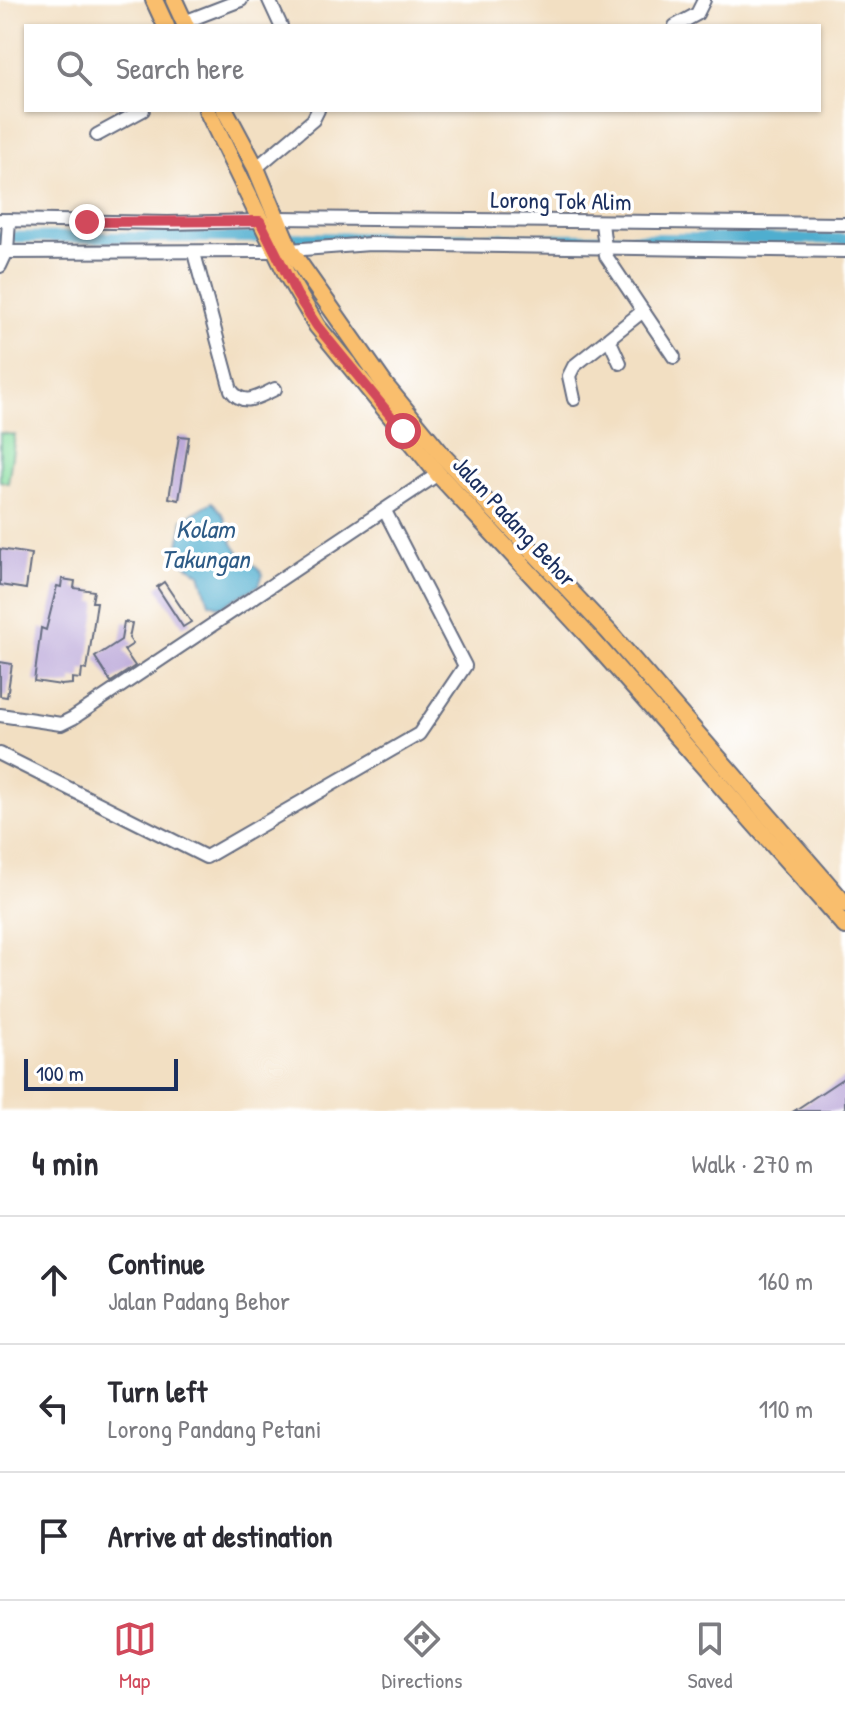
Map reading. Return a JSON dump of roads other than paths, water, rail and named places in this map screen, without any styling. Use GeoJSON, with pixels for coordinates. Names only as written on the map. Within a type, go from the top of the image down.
{"type":"FeatureCollection","features":[{"type":"Feature","properties":{"kind":"main road"},"geometry":{"type":"LineString","coordinates":[[154,0],[165,24]]}},
{"type":"Feature","properties":{"kind":"main road"},"geometry":{"type":"LineString","coordinates":[[174,0],[185,24]]}},
{"type":"Feature","properties":{"kind":"main road","name":"Jalan Padang Behor"},"geometry":{"type":"LineString","coordinates":[[208,112],[238,153],[256,168],[268,220]]}},
{"type":"Feature","properties":{"kind":"main road","name":"Jalan Padang Behor"},"geometry":{"type":"LineString","coordinates":[[226,112],[238,153],[317,326],[438,474],[592,640],[845,926]]}},
{"type":"Feature","properties":{"kind":"main road","name":"Jalan Padang Behor"},"geometry":{"type":"LineString","coordinates":[[284,249],[444,457],[608,631],[845,904]]}},
{"type":"Feature","properties":{"kind":"main road"},"geometry":{"type":"LineString","coordinates":[[438,474],[444,465],[444,457]]}},
{"type":"Feature","properties":{"kind":"street"},"geometry":{"type":"LineString","coordinates":[[185,24],[241,0]]}},
{"type":"Feature","properties":{"kind":"street"},"geometry":{"type":"LineString","coordinates":[[269,0],[280,24]]}},
{"type":"Feature","properties":{"kind":"street"},"geometry":{"type":"LineString","coordinates":[[679,24],[697,14],[704,0]]}},
{"type":"Feature","properties":{"kind":"street"},"geometry":{"type":"LineString","coordinates":[[97,135],[139,112]]}},
{"type":"Feature","properties":{"kind":"street"},"geometry":{"type":"LineString","coordinates":[[256,168],[313,120],[317,112]]}},
{"type":"Feature","properties":{"kind":"street","name":"Lorong Tok Alim"},"geometry":{"type":"LineString","coordinates":[[6,221],[268,220],[602,226],[845,224]]}},
{"type":"Feature","properties":{"kind":"street"},"geometry":{"type":"LineString","coordinates":[[0,266],[5,250],[6,221]]}},
{"type":"Feature","properties":{"kind":"street"},"geometry":{"type":"LineString","coordinates":[[602,226],[603,248],[674,357]]}},
{"type":"Feature","properties":{"kind":"street"},"geometry":{"type":"LineString","coordinates":[[5,250],[194,253],[370,244],[845,251]]}},
{"type":"Feature","properties":{"kind":"street"},"geometry":{"type":"LineString","coordinates":[[194,253],[231,390],[236,398],[247,401],[275,389]]}},
{"type":"Feature","properties":{"kind":"street"},"geometry":{"type":"LineString","coordinates":[[574,399],[570,370],[643,311]]}},
{"type":"Feature","properties":{"kind":"street"},"geometry":{"type":"LineString","coordinates":[[609,339],[620,363]]}},
{"type":"Feature","properties":{"kind":"street"},"geometry":{"type":"LineString","coordinates":[[0,715],[61,724],[73,718],[438,474]]}},
{"type":"Feature","properties":{"kind":"street"},"geometry":{"type":"LineString","coordinates":[[0,754],[206,857],[414,738],[465,666],[385,511]]}},
{"type":"Feature","properties":{"kind":"water","name":"Kolam Takungan"},"geometry":{"type":"Polygon","coordinates":[[[212,502],[226,520],[235,547],[263,574],[259,585],[221,607],[209,603],[200,574],[177,558],[183,519],[212,502]]]}},
{"type":"Feature","properties":{"kind":"waterway"},"geometry":{"type":"LineString","coordinates":[[0,237],[845,239]]}}]}
